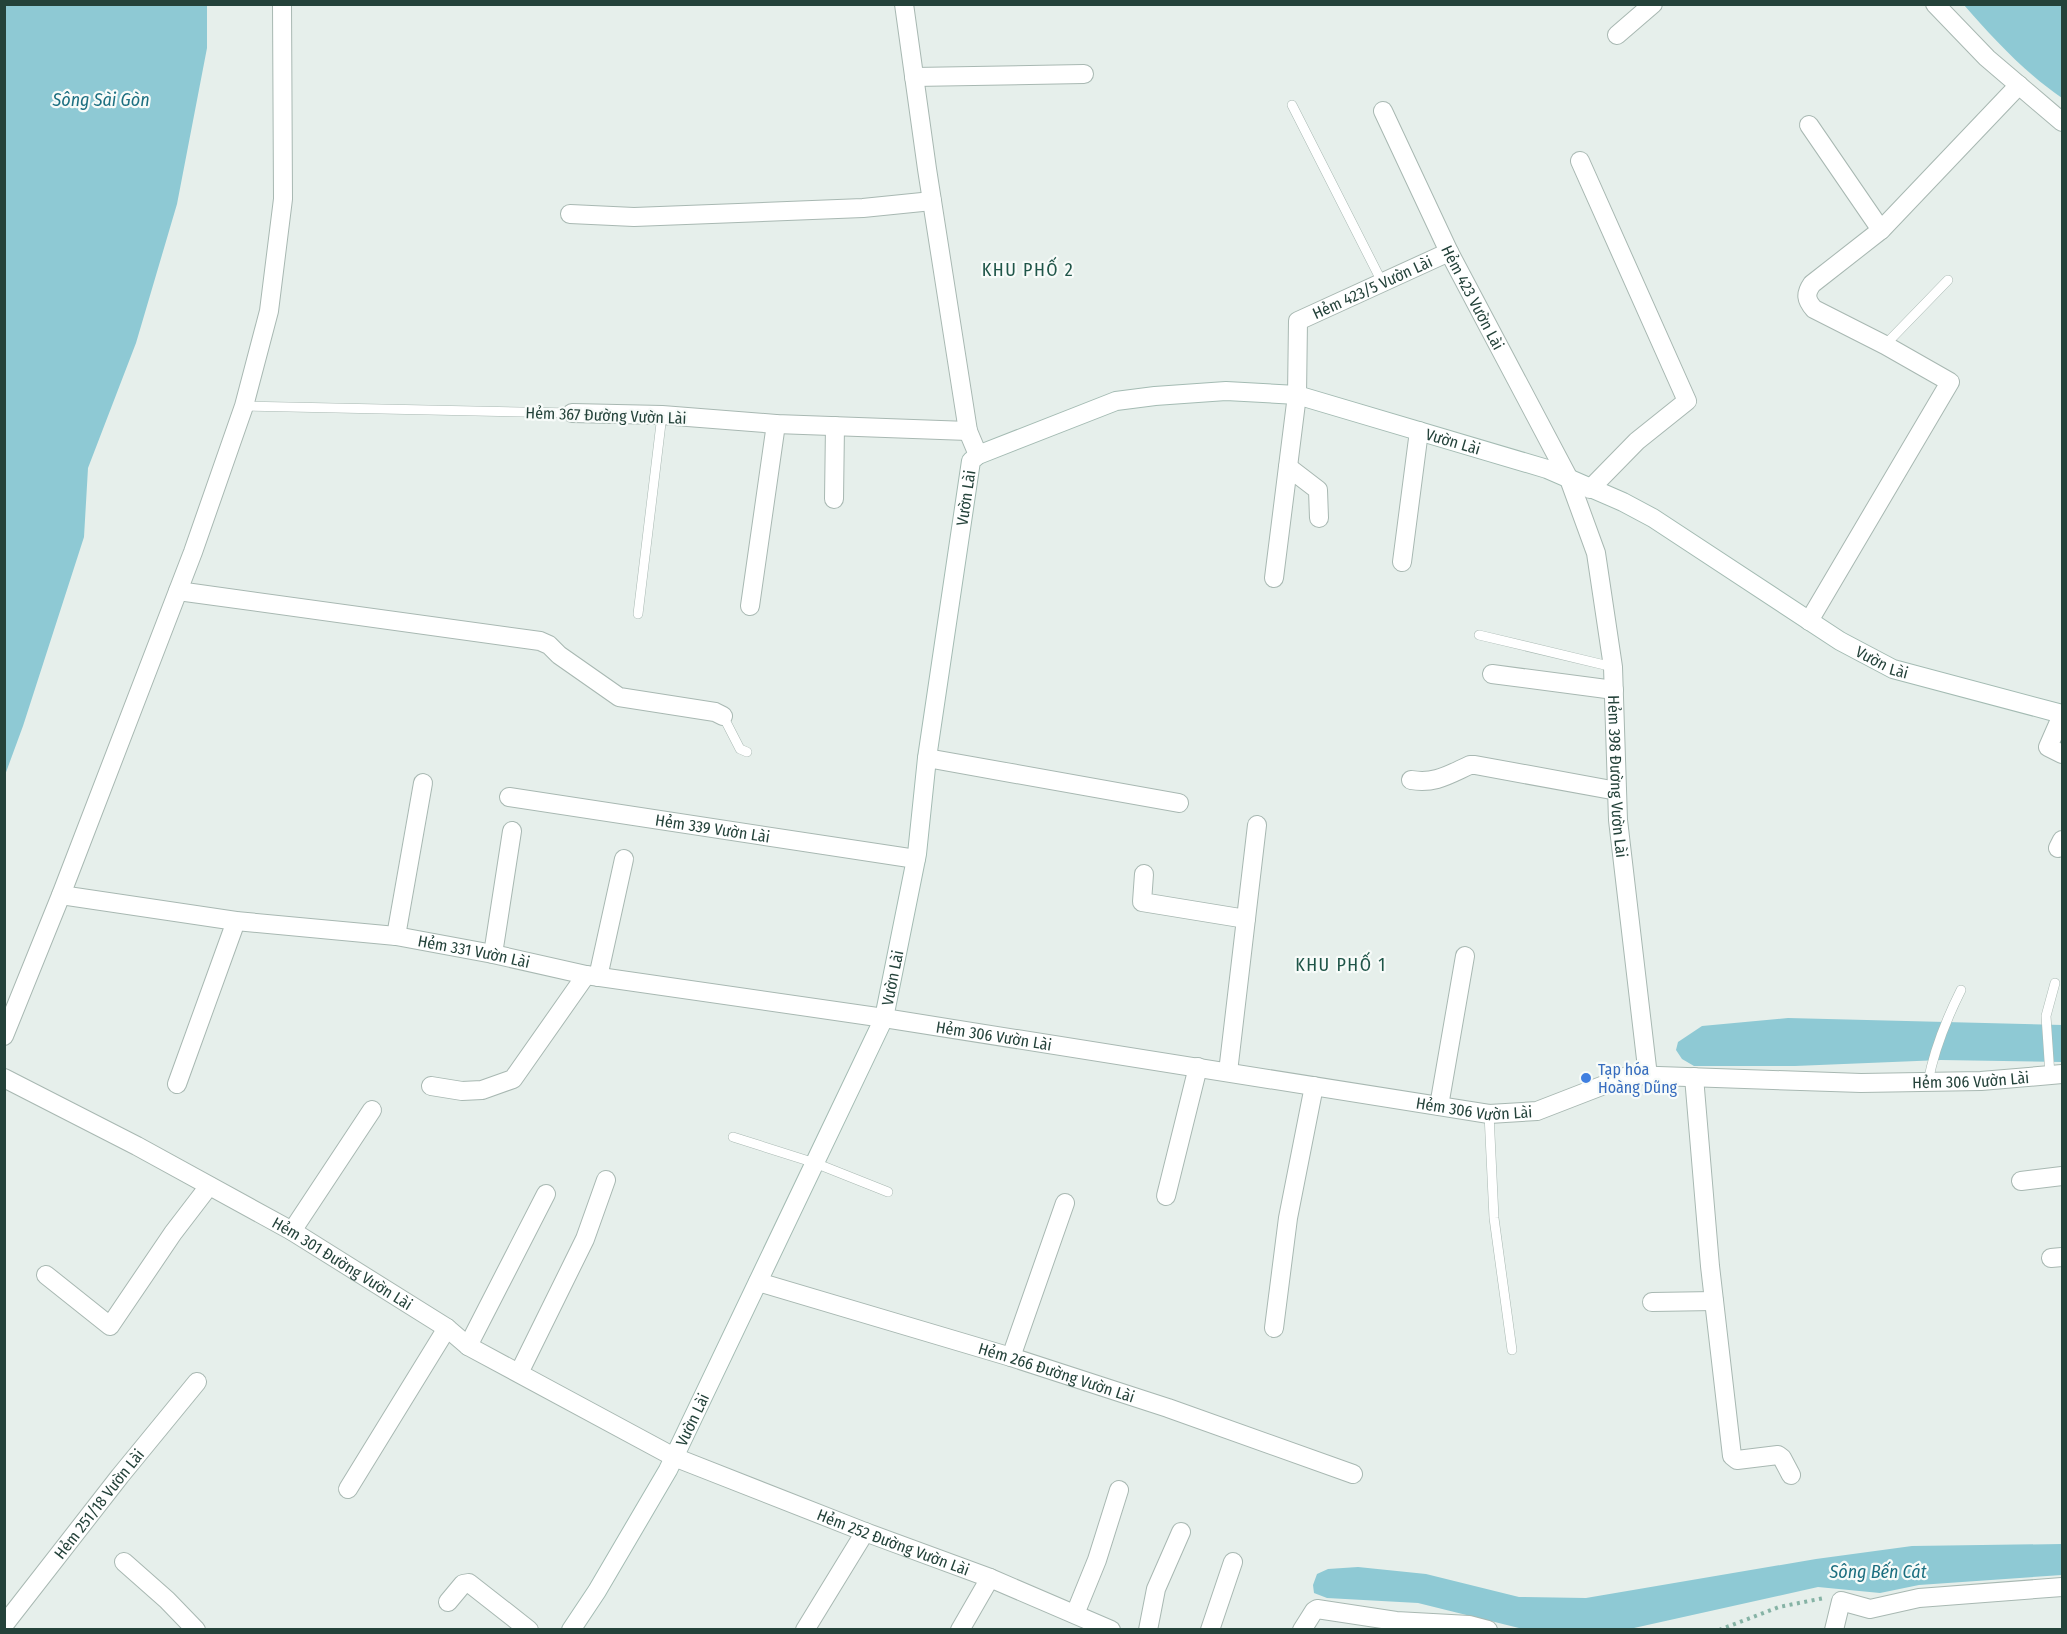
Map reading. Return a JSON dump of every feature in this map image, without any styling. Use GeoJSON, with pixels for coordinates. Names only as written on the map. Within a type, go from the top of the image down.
{"type":"FeatureCollection","features":[{"type":"Feature","properties":{"kind":"street"},"geometry":{"type":"LineString","coordinates":[[4,1036],[178,591],[244,406],[270,311],[283,199],[282,4]]}},
{"type":"Feature","properties":{"kind":"street"},"geometry":{"type":"LineString","coordinates":[[904,4],[920,77],[932,201],[968,431],[978,455]]}},
{"type":"Feature","properties":{"kind":"street"},"geometry":{"type":"LineString","coordinates":[[1617,35],[1653,4]]}},
{"type":"Feature","properties":{"kind":"street"},"geometry":{"type":"LineString","coordinates":[[1935,4],[1987,58],[2062,122]]}},
{"type":"Feature","properties":{"kind":"street"},"geometry":{"type":"LineString","coordinates":[[920,77],[1084,74]]}},
{"type":"Feature","properties":{"kind":"street"},"geometry":{"type":"LineString","coordinates":[[1809,621],[1950,382],[1885,345],[1814,309],[1807,297],[1807,291],[1812,284],[1881,230],[2019,85]]}},
{"type":"Feature","properties":{"kind":"street","name":"Hẻm 423 Vườn Lài"},"geometry":{"type":"LineString","coordinates":[[1383,111],[1449,252],[1569,479]]}},
{"type":"Feature","properties":{"kind":"street"},"geometry":{"type":"LineString","coordinates":[[1809,125],[1881,230]]}},
{"type":"Feature","properties":{"kind":"street"},"geometry":{"type":"LineString","coordinates":[[1580,161],[1687,401],[1637,441],[1590,489]]}},
{"type":"Feature","properties":{"kind":"street"},"geometry":{"type":"LineString","coordinates":[[570,214],[634,217],[863,208],[932,201]]}},
{"type":"Feature","properties":{"kind":"street","name":"Hẻm 423/5 Vườn Lài"},"geometry":{"type":"LineString","coordinates":[[1298,395],[1298,321],[1449,252]]}},
{"type":"Feature","properties":{"kind":"street","name":"Vườn Lài"},"geometry":{"type":"LineString","coordinates":[[571,1629],[597,1591],[674,1457],[884,1018],[916,859],[927,758],[971,461],[978,455],[1116,401],[1226,391],[1298,395],[1547,469],[1623,502],[1653,518],[1809,621],[1866,656],[1893,669],[2062,714]]}},
{"type":"Feature","properties":{"kind":"street"},"geometry":{"type":"LineString","coordinates":[[1274,578],[1298,395]]}},
{"type":"Feature","properties":{"kind":"street","name":"Hẻm 367 Đường Vườn Lài"},"geometry":{"type":"LineString","coordinates":[[572,413],[662,415],[776,424],[968,431]]}},
{"type":"Feature","properties":{"kind":"street"},"geometry":{"type":"LineString","coordinates":[[750,606],[776,424]]}},
{"type":"Feature","properties":{"kind":"street"},"geometry":{"type":"LineString","coordinates":[[834,499],[835,426]]}},
{"type":"Feature","properties":{"kind":"street"},"geometry":{"type":"LineString","coordinates":[[1402,562],[1419,431]]}},
{"type":"Feature","properties":{"kind":"street"},"geometry":{"type":"LineString","coordinates":[[1288,467],[1318,490],[1319,518]]}},
{"type":"Feature","properties":{"kind":"street","name":"Hẻm 398 Đường Vườn Lài"},"geometry":{"type":"LineString","coordinates":[[1569,479],[1596,553],[1613,667],[1618,820],[1648,1076]]}},
{"type":"Feature","properties":{"kind":"street"},"geometry":{"type":"LineString","coordinates":[[178,591],[540,641],[549,645],[559,655],[619,696],[715,712],[723,716]]}},
{"type":"Feature","properties":{"kind":"street"},"geometry":{"type":"LineString","coordinates":[[1492,674],[1614,690]]}},
{"type":"Feature","properties":{"kind":"street"},"geometry":{"type":"LineString","coordinates":[[2062,714],[2048,747],[2062,754]]}},
{"type":"Feature","properties":{"kind":"street"},"geometry":{"type":"LineString","coordinates":[[927,758],[1179,803]]}},
{"type":"Feature","properties":{"kind":"street"},"geometry":{"type":"LineString","coordinates":[[1411,780],[1435,781],[1474,765],[1617,792]]}},
{"type":"Feature","properties":{"kind":"street"},"geometry":{"type":"LineString","coordinates":[[396,936],[423,783]]}},
{"type":"Feature","properties":{"kind":"street","name":"Hẻm 339 Vườn Lài"},"geometry":{"type":"LineString","coordinates":[[509,796],[916,859]]}},
{"type":"Feature","properties":{"kind":"street"},"geometry":{"type":"LineString","coordinates":[[1228,1072],[1257,825]]}},
{"type":"Feature","properties":{"kind":"street"},"geometry":{"type":"LineString","coordinates":[[494,954],[512,831]]}},
{"type":"Feature","properties":{"kind":"street"},"geometry":{"type":"LineString","coordinates":[[431,1086],[462,1091],[482,1090],[513,1079],[592,976],[624,860]]}},
{"type":"Feature","properties":{"kind":"street"},"geometry":{"type":"LineString","coordinates":[[1144,874],[1142,902],[1246,919]]}},
{"type":"Feature","properties":{"kind":"street","name":"Hẻm 331 Vườn Lài"},"geometry":{"type":"LineString","coordinates":[[61,895],[236,921],[396,936],[494,954],[592,976],[884,1018]]}},
{"type":"Feature","properties":{"kind":"street"},"geometry":{"type":"LineString","coordinates":[[177,1083],[236,921]]}},
{"type":"Feature","properties":{"kind":"street"},"geometry":{"type":"LineString","coordinates":[[1439,1106],[1465,956]]}},
{"type":"Feature","properties":{"kind":"street","name":"Hẻm 306 Vườn Lài"},"geometry":{"type":"LineString","coordinates":[[884,1018],[1490,1114],[1537,1111],[1629,1075],[1861,1083],[1981,1081],[2054,1071]]}},
{"type":"Feature","properties":{"kind":"street"},"geometry":{"type":"LineString","coordinates":[[1166,1196],[1198,1068]]}},
{"type":"Feature","properties":{"kind":"street"},"geometry":{"type":"LineString","coordinates":[[1695,1077],[1714,1301],[1732,1456],[1737,1460],[1778,1455],[1791,1475]]}},
{"type":"Feature","properties":{"kind":"street","name":"Hẻm 301 Đường Vườn Lài"},"geometry":{"type":"LineString","coordinates":[[4,1078],[137,1146],[292,1231],[447,1328],[468,1346],[674,1457]]}},
{"type":"Feature","properties":{"kind":"street"},"geometry":{"type":"LineString","coordinates":[[1274,1328],[1288,1218],[1314,1086]]}},
{"type":"Feature","properties":{"kind":"street"},"geometry":{"type":"LineString","coordinates":[[292,1231],[372,1110]]}},
{"type":"Feature","properties":{"kind":"street"},"geometry":{"type":"LineString","coordinates":[[2021,1181],[2062,1176]]}},
{"type":"Feature","properties":{"kind":"street"},"geometry":{"type":"LineString","coordinates":[[519,1373],[585,1239],[606,1180]]}},
{"type":"Feature","properties":{"kind":"street"},"geometry":{"type":"LineString","coordinates":[[46,1275],[110,1326],[173,1233],[209,1186]]}},
{"type":"Feature","properties":{"kind":"street"},"geometry":{"type":"LineString","coordinates":[[468,1346],[546,1194]]}},
{"type":"Feature","properties":{"kind":"street"},"geometry":{"type":"LineString","coordinates":[[1011,1357],[1065,1203]]}},
{"type":"Feature","properties":{"kind":"street","name":"Hẻm 266 Đường Vườn Lài"},"geometry":{"type":"LineString","coordinates":[[758,1282],[1011,1357],[1168,1408],[1353,1474]]}},
{"type":"Feature","properties":{"kind":"street"},"geometry":{"type":"LineString","coordinates":[[1652,1302],[1714,1301]]}},
{"type":"Feature","properties":{"kind":"street"},"geometry":{"type":"LineString","coordinates":[[348,1489],[447,1328]]}},
{"type":"Feature","properties":{"kind":"street","name":"Hẻm 251/18 Vườn Lài"},"geometry":{"type":"LineString","coordinates":[[4,1625],[120,1476],[197,1382]]}},
{"type":"Feature","properties":{"kind":"street","name":"Hẻm 252 Đường Vườn Lài"},"geometry":{"type":"LineString","coordinates":[[674,1457],[990,1578],[1111,1629]]}},
{"type":"Feature","properties":{"kind":"street"},"geometry":{"type":"LineString","coordinates":[[1075,1614],[1097,1560],[1119,1490]]}},
{"type":"Feature","properties":{"kind":"street"},"geometry":{"type":"LineString","coordinates":[[805,1629],[865,1532]]}},
{"type":"Feature","properties":{"kind":"street"},"geometry":{"type":"LineString","coordinates":[[1148,1629],[1156,1590],[1181,1532]]}},
{"type":"Feature","properties":{"kind":"street"},"geometry":{"type":"LineString","coordinates":[[124,1562],[196,1629]]}},
{"type":"Feature","properties":{"kind":"street"},"geometry":{"type":"LineString","coordinates":[[1210,1629],[1233,1562]]}},
{"type":"Feature","properties":{"kind":"street"},"geometry":{"type":"LineString","coordinates":[[960,1629],[990,1578]]}},
{"type":"Feature","properties":{"kind":"street"},"geometry":{"type":"LineString","coordinates":[[448,1602],[463,1584],[470,1583],[529,1629]]}},
{"type":"Feature","properties":{"kind":"street"},"geometry":{"type":"LineString","coordinates":[[1834,1629],[1840,1602],[1870,1608],[1918,1598],[2062,1587]]}},
{"type":"Feature","properties":{"kind":"street"},"geometry":{"type":"LineString","coordinates":[[1302,1629],[1317,1609],[1396,1621],[1469,1625],[1488,1629]]}},
{"type":"Feature","properties":{"kind":"lane"},"geometry":{"type":"LineString","coordinates":[[1292,105],[1382,282]]}},
{"type":"Feature","properties":{"kind":"lane"},"geometry":{"type":"LineString","coordinates":[[1885,345],[1948,280]]}},
{"type":"Feature","properties":{"kind":"lane","name":"Hẻm 367 Đường Vườn Lài"},"geometry":{"type":"LineString","coordinates":[[244,406],[572,413]]}},
{"type":"Feature","properties":{"kind":"lane"},"geometry":{"type":"LineString","coordinates":[[638,614],[662,415]]}},
{"type":"Feature","properties":{"kind":"lane"},"geometry":{"type":"LineString","coordinates":[[1479,635],[1613,667]]}},
{"type":"Feature","properties":{"kind":"lane"},"geometry":{"type":"LineString","coordinates":[[723,716],[740,749],[747,752]]}},
{"type":"Feature","properties":{"kind":"lane"},"geometry":{"type":"LineString","coordinates":[[2054,1071],[2046,1016],[2055,982]]}},
{"type":"Feature","properties":{"kind":"lane"},"geometry":{"type":"LineString","coordinates":[[1928,1082],[1947,1018],[1961,990]]}},
{"type":"Feature","properties":{"kind":"lane"},"geometry":{"type":"LineString","coordinates":[[1490,1114],[1494,1218],[1512,1350]]}},
{"type":"Feature","properties":{"kind":"lane"},"geometry":{"type":"LineString","coordinates":[[733,1137],[814,1163],[888,1192]]}},
{"type":"Feature","properties":{"kind":"path"},"geometry":{"type":"LineString","coordinates":[[1719,1629],[1779,1607],[1820,1597],[1840,1602]]}},
{"type":"Feature","properties":{"kind":"water","name":"Sông Sài Gòn"},"geometry":{"type":"Polygon","coordinates":[[[5,4],[207,5],[207,48],[177,204],[136,343],[88,468],[84,537],[5,775],[5,4]]]}},
{"type":"Feature","properties":{"kind":"water"},"geometry":{"type":"Polygon","coordinates":[[[1964,5],[2062,5],[2062,98],[2022,66],[1964,5]]]}},
{"type":"Feature","properties":{"kind":"water"},"geometry":{"type":"Polygon","coordinates":[[[1788,1018],[2062,1025],[2062,1062],[1941,1060],[1795,1066],[1694,1066],[1682,1059],[1676,1050],[1678,1042],[1702,1026],[1788,1018]]]}},
{"type":"Feature","properties":{"kind":"water","name":"Sông Bến Cát"},"geometry":{"type":"Polygon","coordinates":[[[2062,1544],[2062,1575],[1919,1585],[1880,1593],[1818,1587],[1625,1630],[1523,1629],[1418,1603],[1327,1598],[1314,1593],[1313,1585],[1317,1574],[1328,1569],[1358,1567],[1426,1574],[1519,1597],[1586,1598],[1816,1559],[1912,1546],[2062,1544]]]}},
{"type":"Feature","properties":{"kind":"place","name":"Tạp hóa Hoàng Dũng"},"geometry":{"type":"Point","coordinates":[1586,1078]}},
{"type":"Feature","properties":{"kind":"district","name":"KHU PHỐ 2"},"geometry":{"type":"Point","coordinates":[1028,270]}},
{"type":"Feature","properties":{"kind":"district","name":"KHU PHỐ 1"},"geometry":{"type":"Point","coordinates":[1341,965]}}]}
